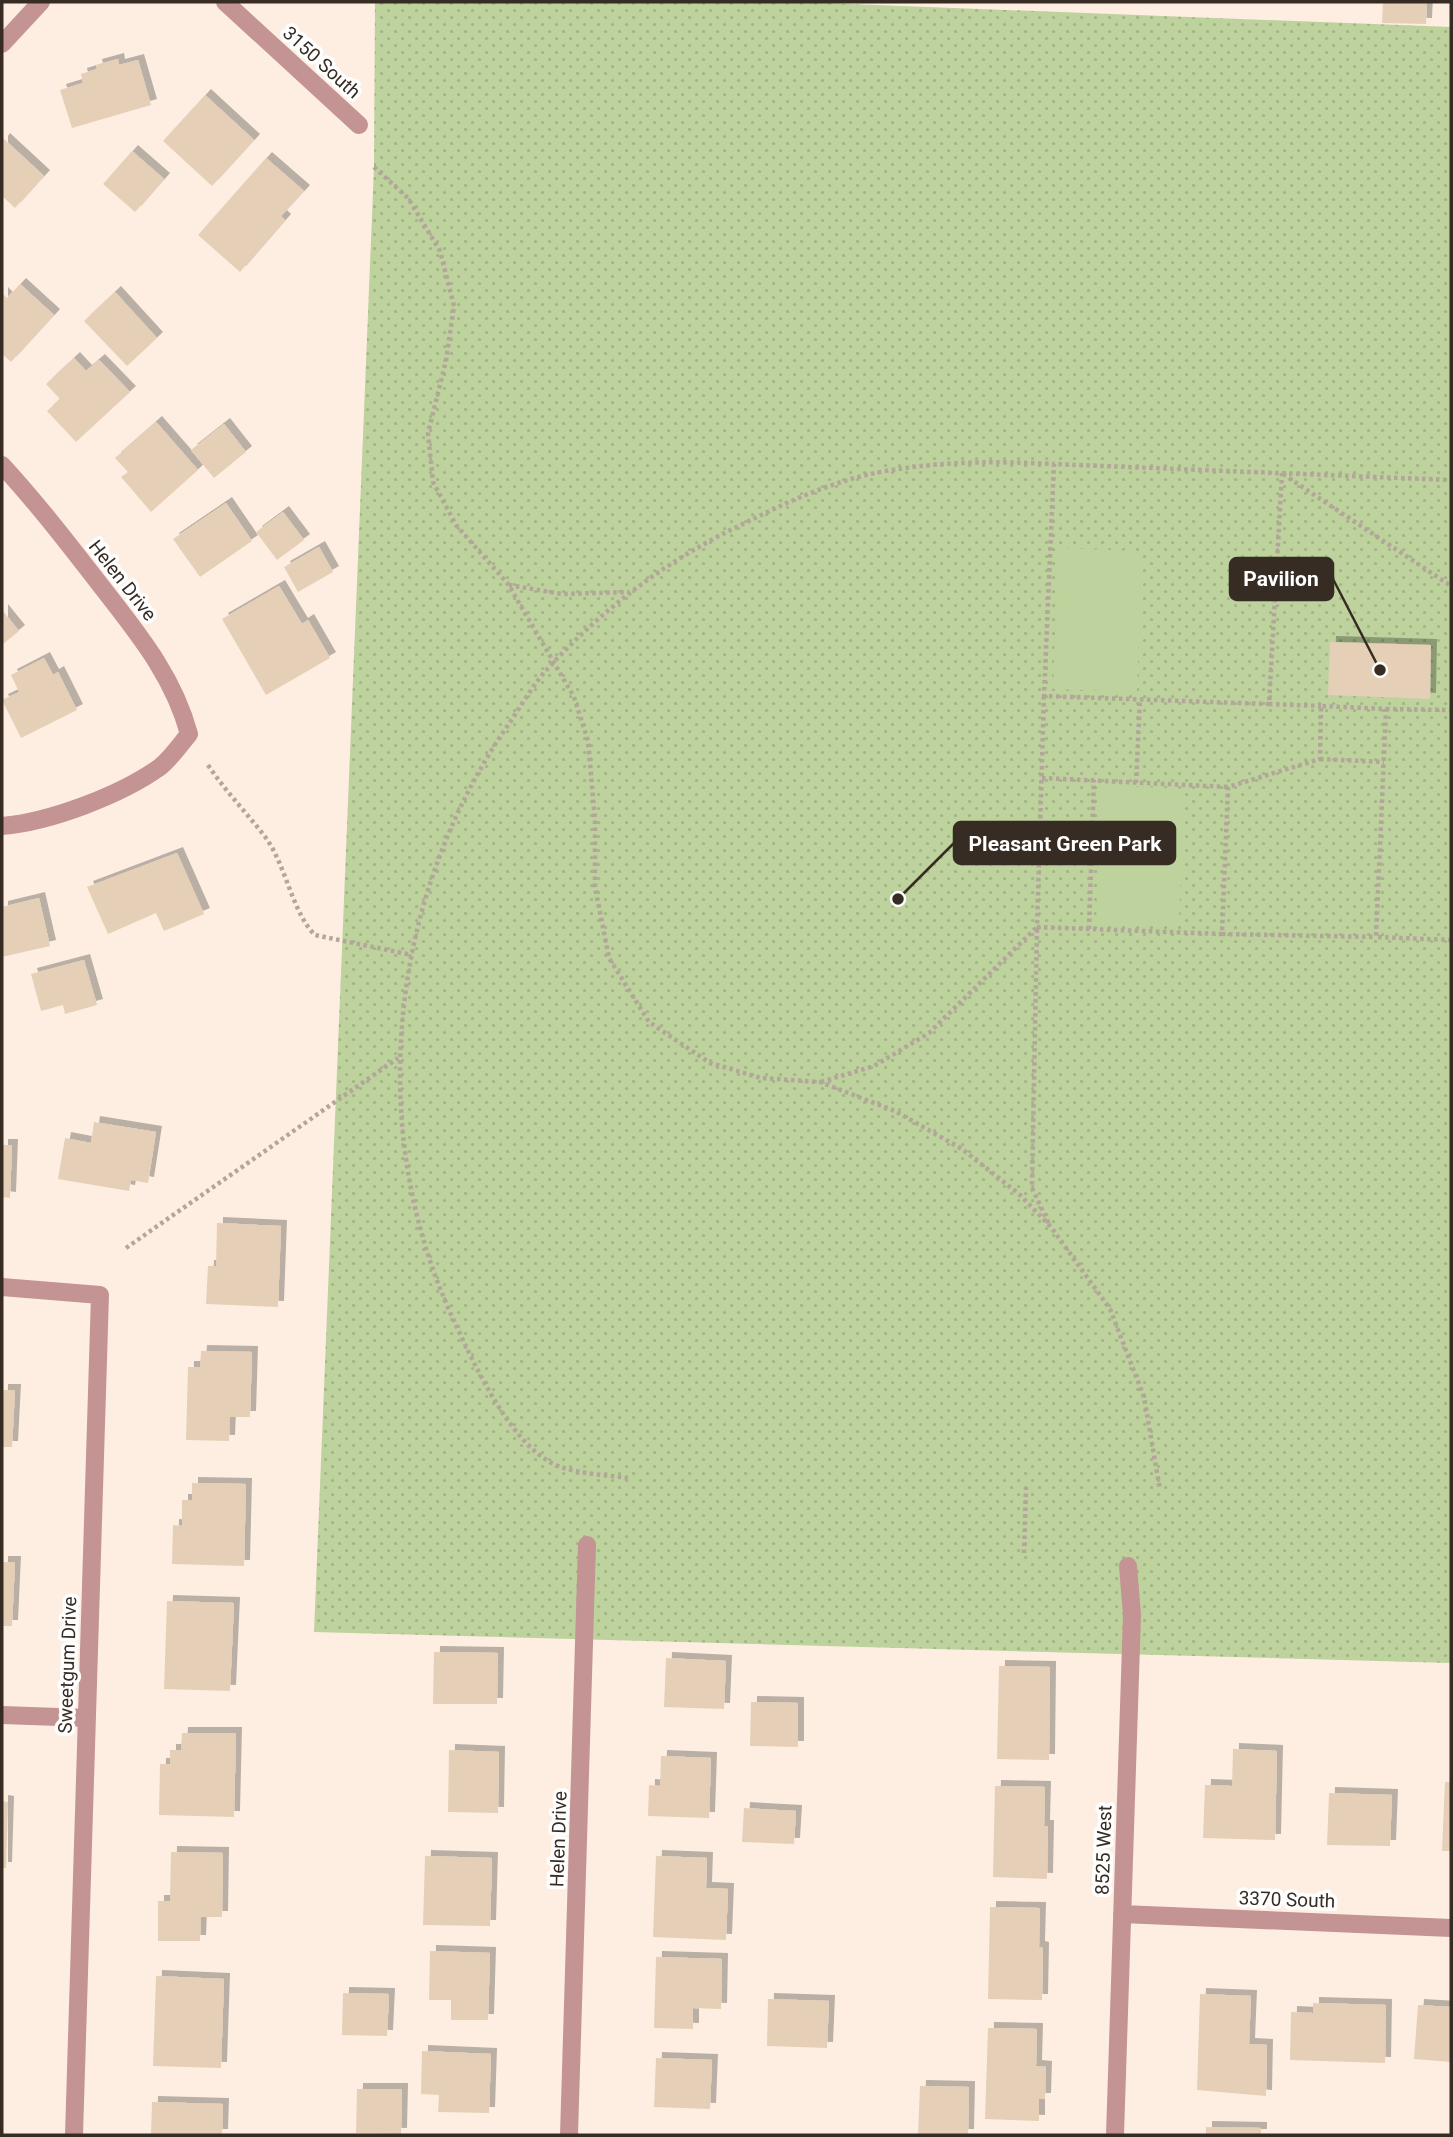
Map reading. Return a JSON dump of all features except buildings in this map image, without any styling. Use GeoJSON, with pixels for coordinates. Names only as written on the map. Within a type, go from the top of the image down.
{"type":"FeatureCollection","features":[{"type":"Feature","properties":{"kind":"street"},"geometry":{"type":"LineString","coordinates":[[2,44],[41,2]]}},
{"type":"Feature","properties":{"kind":"street","name":"3150 South"},"geometry":{"type":"LineString","coordinates":[[225,2],[359,125]]}},
{"type":"Feature","properties":{"kind":"street","name":"Helen Drive"},"geometry":{"type":"LineString","coordinates":[[2,465],[42,509],[152,651],[181,704],[188,734],[160,766],[122,788],[65,812],[2,826]]}},
{"type":"Feature","properties":{"kind":"street","name":"Sweetgum Drive"},"geometry":{"type":"LineString","coordinates":[[2,1287],[100,1295],[74,2135]]}},
{"type":"Feature","properties":{"kind":"street","name":"Helen Drive"},"geometry":{"type":"LineString","coordinates":[[569,2135],[587,1545]]}},
{"type":"Feature","properties":{"kind":"street","name":"8525 West"},"geometry":{"type":"LineString","coordinates":[[1115,2135],[1132,1615],[1128,1566]]}},
{"type":"Feature","properties":{"kind":"street"},"geometry":{"type":"LineString","coordinates":[[2,1715],[87,1718]]}},
{"type":"Feature","properties":{"kind":"street","name":"3370 South"},"geometry":{"type":"LineString","coordinates":[[1122,1914],[1451,1928]]}},
{"type":"Feature","properties":{"kind":"path"},"geometry":{"type":"LineString","coordinates":[[374,167],[408,198],[440,251],[454,306],[446,361],[428,433],[433,482],[456,525],[508,584],[574,697],[588,741],[595,820],[595,887],[609,958],[649,1022],[710,1063],[761,1078],[820,1082],[895,1111],[962,1149],[1019,1194],[1051,1227],[1110,1310],[1144,1397],[1160,1489]]}},
{"type":"Feature","properties":{"kind":"path"},"geometry":{"type":"LineString","coordinates":[[628,1478],[561,1467],[536,1455],[498,1404],[467,1349],[438,1287],[410,1185],[398,1058],[402,1005],[418,924],[446,838],[482,764],[554,662],[631,592],[695,546],[794,499],[877,473],[971,460],[1451,480]]}},
{"type":"Feature","properties":{"kind":"path"},"geometry":{"type":"LineString","coordinates":[[1051,1227],[1032,1188],[1037,926],[1054,464]]}},
{"type":"Feature","properties":{"kind":"path"},"geometry":{"type":"LineString","coordinates":[[1282,473],[1451,586]]}},
{"type":"Feature","properties":{"kind":"path"},"geometry":{"type":"LineString","coordinates":[[1269,704],[1282,473]]}},
{"type":"Feature","properties":{"kind":"path"},"geometry":{"type":"LineString","coordinates":[[508,584],[562,594],[631,592]]}},
{"type":"Feature","properties":{"kind":"path"},"geometry":{"type":"LineString","coordinates":[[1044,696],[1451,710]]}},
{"type":"Feature","properties":{"kind":"path"},"geometry":{"type":"LineString","coordinates":[[1136,783],[1140,699]]}},
{"type":"Feature","properties":{"kind":"path"},"geometry":{"type":"LineString","coordinates":[[1320,759],[1321,706]]}},
{"type":"Feature","properties":{"kind":"path"},"geometry":{"type":"LineString","coordinates":[[1376,937],[1386,709]]}},
{"type":"Feature","properties":{"kind":"path"},"geometry":{"type":"LineString","coordinates":[[1042,778],[1228,787],[1320,759],[1384,762]]}},
{"type":"Feature","properties":{"kind":"path"},"geometry":{"type":"LineString","coordinates":[[208,765],[227,794],[267,839],[288,880],[305,926],[315,936],[412,955]]}},
{"type":"Feature","properties":{"kind":"path"},"geometry":{"type":"LineString","coordinates":[[1089,929],[1094,780]]}},
{"type":"Feature","properties":{"kind":"path"},"geometry":{"type":"LineString","coordinates":[[1222,934],[1228,787]]}},
{"type":"Feature","properties":{"kind":"path"},"geometry":{"type":"LineString","coordinates":[[820,1082],[874,1066],[929,1033],[1037,926],[1451,940]]}},
{"type":"Feature","properties":{"kind":"path"},"geometry":{"type":"LineString","coordinates":[[127,1248],[398,1058]]}},
{"type":"Feature","properties":{"kind":"path"},"geometry":{"type":"LineString","coordinates":[[1024,1553],[1026,1487]]}},
{"type":"Feature","properties":{"kind":"green space"},"geometry":{"type":"Polygon","coordinates":[[[375,2],[799,2],[1451,27],[1451,1663],[314,1632],[374,167],[375,2]]]}},
{"type":"Feature","properties":{"kind":"green space"},"geometry":{"type":"Polygon","coordinates":[[[1058,548],[1142,551],[1137,692],[1053,689],[1058,548]]]}},
{"type":"Feature","properties":{"kind":"green space"},"geometry":{"type":"Polygon","coordinates":[[[1101,785],[1184,789],[1179,925],[1096,922],[1101,785]]]}},
{"type":"Feature","properties":{"kind":"place","name":"Pavilion"},"geometry":{"type":"Point","coordinates":[1380,670]}},
{"type":"Feature","properties":{"kind":"place","name":"Pleasant Green Park"},"geometry":{"type":"Point","coordinates":[898,899]}}]}
